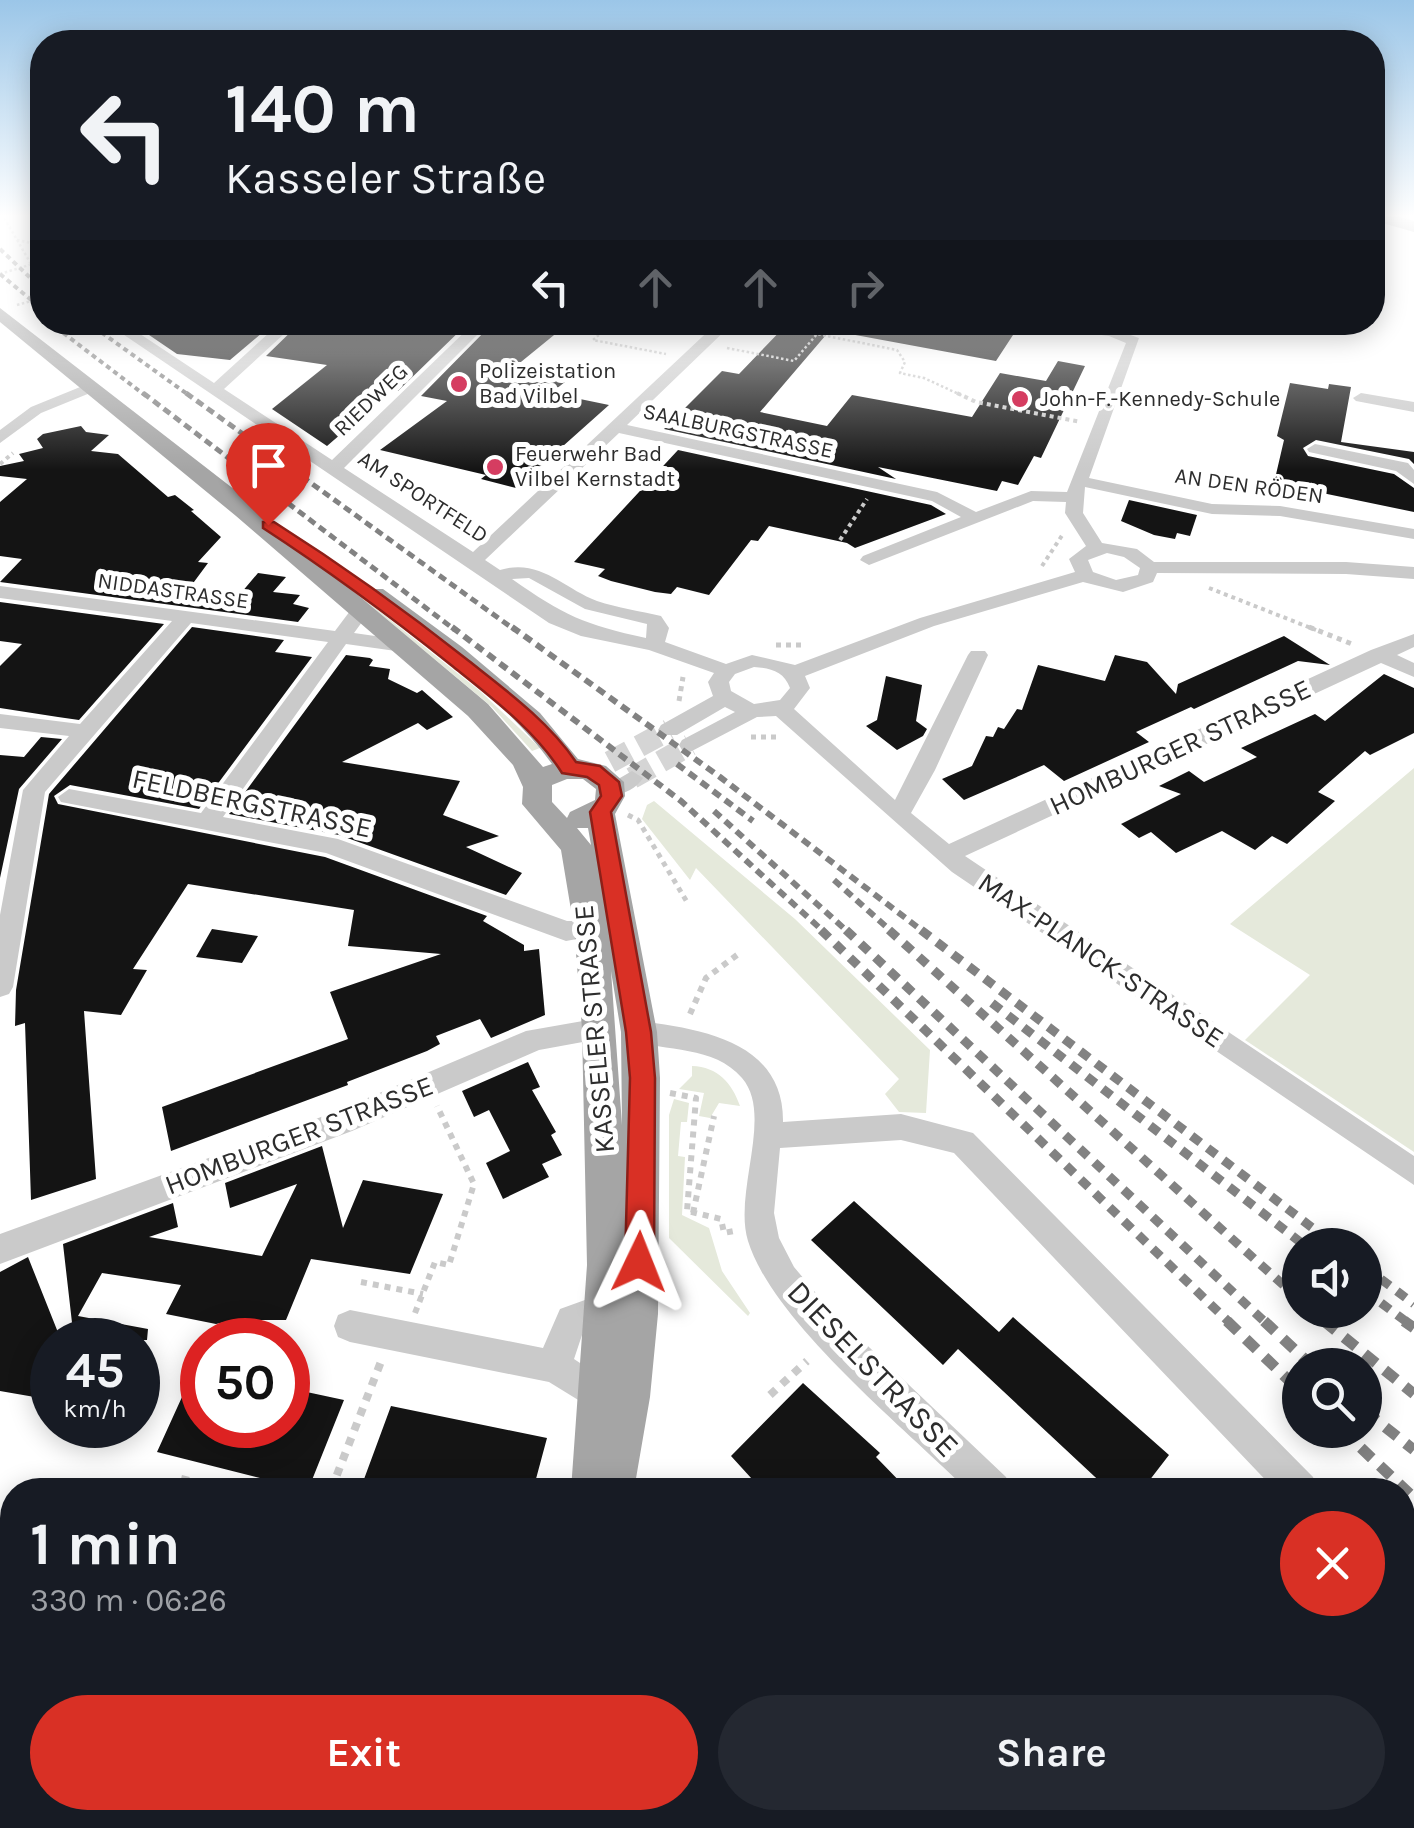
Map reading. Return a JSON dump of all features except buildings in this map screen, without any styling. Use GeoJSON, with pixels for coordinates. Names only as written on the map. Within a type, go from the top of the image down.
{"type":"FeatureCollection","features":[{"type":"Feature","properties":{"kind":"main road","name":"KASSELER STRASSE"},"geometry":{"type":"LineString","coordinates":[[3,315],[478,710],[525,761],[538,787],[537,804],[552,816],[576,847],[590,928],[619,1030],[642,1144],[636,1314],[628,1397],[614,1478]]}},
{"type":"Feature","properties":{"kind":"main road","name":"KASSELER STRASSE"},"geometry":{"type":"LineString","coordinates":[[244,512],[378,598],[524,716],[556,748],[606,785],[619,1030],[595,1478]]}},
{"type":"Feature","properties":{"kind":"main road"},"geometry":{"type":"LineString","coordinates":[[538,787],[545,778],[606,785]]}},
{"type":"Feature","properties":{"kind":"main road"},"geometry":{"type":"LineString","coordinates":[[552,816],[576,820],[606,785]]}},
{"type":"Feature","properties":{"kind":"street","name":"AM SPORTFELD"},"geometry":{"type":"LineString","coordinates":[[132,335],[556,619],[588,632],[654,645],[725,670]]}},
{"type":"Feature","properties":{"kind":"street"},"geometry":{"type":"LineString","coordinates":[[216,390],[276,335]]}},
{"type":"Feature","properties":{"kind":"street","name":"RIEDWEG"},"geometry":{"type":"LineString","coordinates":[[334,468],[470,335]]}},
{"type":"Feature","properties":{"kind":"street","name":"SAALBURGSTRASSE"},"geometry":{"type":"LineString","coordinates":[[474,561],[714,335]]}},
{"type":"Feature","properties":{"kind":"street"},"geometry":{"type":"LineString","coordinates":[[1096,549],[1074,513],[1077,489],[1134,346],[1134,341],[1125,335]]}},
{"type":"Feature","properties":{"kind":"street"},"geometry":{"type":"LineString","coordinates":[[0,438],[36,410],[90,388]]}},
{"type":"Feature","properties":{"kind":"street"},"geometry":{"type":"LineString","coordinates":[[1361,398],[1414,407]]}},
{"type":"Feature","properties":{"kind":"street","name":"SAALBURGSTRASSE"},"geometry":{"type":"LineString","coordinates":[[613,427],[878,484]]}},
{"type":"Feature","properties":{"kind":"street"},"geometry":{"type":"LineString","coordinates":[[1315,449],[1402,467],[1414,479]]}},
{"type":"Feature","properties":{"kind":"street"},"geometry":{"type":"LineString","coordinates":[[878,484],[936,497],[977,519]]}},
{"type":"Feature","properties":{"kind":"street"},"geometry":{"type":"LineString","coordinates":[[870,560],[1031,496],[1077,489]]}},
{"type":"Feature","properties":{"kind":"street","name":"AN DEN RÖDEN"},"geometry":{"type":"LineString","coordinates":[[1077,489],[1212,509],[1280,512],[1414,534]]}},
{"type":"Feature","properties":{"kind":"street"},"geometry":{"type":"LineString","coordinates":[[1148,568],[1141,582],[1123,586],[1102,584],[1085,575],[1078,559],[1096,549],[1128,552],[1148,568],[1346,568],[1414,574]]}},
{"type":"Feature","properties":{"kind":"street"},"geometry":{"type":"LineString","coordinates":[[498,577],[510,572],[535,571],[584,602],[654,620],[659,628],[654,645]]}},
{"type":"Feature","properties":{"kind":"street"},"geometry":{"type":"LineString","coordinates":[[794,673],[928,622],[1085,575]]}},
{"type":"Feature","properties":{"kind":"street","name":"NIDDASTRASSE"},"geometry":{"type":"LineString","coordinates":[[0,592],[402,646]]}},
{"type":"Feature","properties":{"kind":"street"},"geometry":{"type":"LineString","coordinates":[[208,822],[360,611]]}},
{"type":"Feature","properties":{"kind":"street"},"geometry":{"type":"LineString","coordinates":[[0,987],[11,850],[34,790],[184,619]]}},
{"type":"Feature","properties":{"kind":"street","name":"HOMBURGER STRASSE"},"geometry":{"type":"LineString","coordinates":[[946,854],[1414,640]]}},
{"type":"Feature","properties":{"kind":"street"},"geometry":{"type":"LineString","coordinates":[[1378,654],[1414,670]]}},
{"type":"Feature","properties":{"kind":"street"},"geometry":{"type":"LineString","coordinates":[[898,815],[924,770],[978,655]]}},
{"type":"Feature","properties":{"kind":"street"},"geometry":{"type":"LineString","coordinates":[[690,745],[752,711],[790,703],[800,688],[794,673],[783,666],[752,661],[725,670],[718,679],[724,699],[752,711]]}},
{"type":"Feature","properties":{"kind":"street"},"geometry":{"type":"LineString","coordinates":[[669,730],[724,699]]}},
{"type":"Feature","properties":{"kind":"street","name":"MAX-PLANCK-STRASSE"},"geometry":{"type":"LineString","coordinates":[[780,708],[946,854],[1414,1172]]}},
{"type":"Feature","properties":{"kind":"street"},"geometry":{"type":"LineString","coordinates":[[0,721],[85,731]]}},
{"type":"Feature","properties":{"kind":"street","name":"FELDBERGSTRASSE"},"geometry":{"type":"LineString","coordinates":[[70,796],[344,849],[566,931],[590,928]]}},
{"type":"Feature","properties":{"kind":"street","name":"HOMBURGER STRASSE"},"geometry":{"type":"LineString","coordinates":[[0,1249],[342,1122],[536,1040],[619,1030]]}},
{"type":"Feature","properties":{"kind":"street","name":"DIESELSTRASSE"},"geometry":{"type":"LineString","coordinates":[[619,1030],[705,1042],[749,1066],[763,1082],[770,1098],[758,1189],[760,1228],[786,1282],[819,1322],[981,1478]]}},
{"type":"Feature","properties":{"kind":"street"},"geometry":{"type":"LineString","coordinates":[[767,1136],[902,1128],[963,1142],[1288,1478]]}},
{"type":"Feature","properties":{"kind":"street"},"geometry":{"type":"LineString","coordinates":[[556,1367],[560,1345],[572,1320],[607,1308]]}},
{"type":"Feature","properties":{"kind":"street"},"geometry":{"type":"LineString","coordinates":[[350,1326],[556,1367],[601,1397]]}},
{"type":"Feature","properties":{"kind":"path"},"geometry":{"type":"LineString","coordinates":[[599,335],[593,340],[689,358]]}},
{"type":"Feature","properties":{"kind":"path"},"geometry":{"type":"LineString","coordinates":[[705,344],[794,361],[817,335]]}},
{"type":"Feature","properties":{"kind":"path"},"geometry":{"type":"LineString","coordinates":[[823,335],[896,350],[905,362],[900,373],[924,378],[976,402],[1104,426]]}},
{"type":"Feature","properties":{"kind":"path"},"geometry":{"type":"LineString","coordinates":[[840,540],[878,484]]}},
{"type":"Feature","properties":{"kind":"path"},"geometry":{"type":"LineString","coordinates":[[1210,588],[1378,654]]}},
{"type":"Feature","properties":{"kind":"path"},"geometry":{"type":"LineString","coordinates":[[606,785],[638,820],[686,902]]}},
{"type":"Feature","properties":{"kind":"path"},"geometry":{"type":"LineString","coordinates":[[690,1014],[701,982],[714,968],[737,955]]}},
{"type":"Feature","properties":{"kind":"path"},"geometry":{"type":"LineString","coordinates":[[336,1478],[435,1262],[449,1265],[474,1184],[427,1086]]}},
{"type":"Feature","properties":{"kind":"path"},"geometry":{"type":"LineString","coordinates":[[662,1092],[696,1098],[688,1211],[721,1219],[724,1233]]}},
{"type":"Feature","properties":{"kind":"path"},"geometry":{"type":"LineString","coordinates":[[693,1213],[713,1119],[694,1118]]}},
{"type":"Feature","properties":{"kind":"path"},"geometry":{"type":"LineString","coordinates":[[362,1282],[423,1294]]}},
{"type":"Feature","properties":{"kind":"path"},"geometry":{"type":"LineString","coordinates":[[770,1395],[807,1361]]}},
{"type":"Feature","properties":{"kind":"shaded area"},"geometry":{"type":"Polygon","coordinates":[[[330,572],[480,691],[540,748],[532,751],[492,707],[330,572]]]}},
{"type":"Feature","properties":{"kind":"shaded area"},"geometry":{"type":"Polygon","coordinates":[[[1414,768],[1414,1152],[1245,1040],[1310,975],[1230,924],[1414,768]]]}},
{"type":"Feature","properties":{"kind":"shaded area"},"geometry":{"type":"Polygon","coordinates":[[[654,801],[795,919],[930,1050],[926,1113],[899,1112],[885,1094],[899,1079],[696,868],[690,880],[642,819],[647,805],[654,801]]]}},
{"type":"Feature","properties":{"kind":"shaded area"},"geometry":{"type":"Polygon","coordinates":[[[692,1066],[709,1069],[723,1078],[740,1106],[719,1103],[710,1118],[699,1116],[704,1093],[679,1089],[692,1076],[692,1066]]]}},
{"type":"Feature","properties":{"kind":"shaded area"},"geometry":{"type":"Polygon","coordinates":[[[674,1099],[689,1103],[687,1122],[681,1122],[678,1156],[685,1157],[682,1215],[709,1228],[722,1271],[750,1313],[748,1316],[669,1238],[669,1115],[674,1099]]]}},
{"type":"Feature","properties":{"kind":"tunnel"},"geometry":{"type":"LineString","coordinates":[[610,762],[669,730]]}},
{"type":"Feature","properties":{"kind":"tunnel"},"geometry":{"type":"LineString","coordinates":[[632,778],[690,745]]}},
{"type":"Feature","properties":{"kind":"railway"},"geometry":{"type":"LineString","coordinates":[[66,335],[146,396]]}},
{"type":"Feature","properties":{"kind":"railway"},"geometry":{"type":"LineString","coordinates":[[105,335],[190,396]]}},
{"type":"Feature","properties":{"kind":"railway"},"geometry":{"type":"LineString","coordinates":[[143,393],[455,630]]}},
{"type":"Feature","properties":{"kind":"railway"},"geometry":{"type":"LineString","coordinates":[[186,393],[515,630]]}},
{"type":"Feature","properties":{"kind":"railway"},"geometry":{"type":"LineString","coordinates":[[452,627],[681,801],[824,932]]}},
{"type":"Feature","properties":{"kind":"railway"},"geometry":{"type":"LineString","coordinates":[[512,627],[720,777],[924,932]]}},
{"type":"Feature","properties":{"kind":"railway"},"geometry":{"type":"LineString","coordinates":[[677,764],[753,821]]}},
{"type":"Feature","properties":{"kind":"railway"},"geometry":{"type":"LineString","coordinates":[[714,811],[848,932]]}},
{"type":"Feature","properties":{"kind":"railway"},"geometry":{"type":"LineString","coordinates":[[834,880],[892,932]]}},
{"type":"Feature","properties":{"kind":"railway"},"geometry":{"type":"LineString","coordinates":[[821,930],[1230,1323]]}},
{"type":"Feature","properties":{"kind":"railway"},"geometry":{"type":"LineString","coordinates":[[846,930],[1266,1323]]}},
{"type":"Feature","properties":{"kind":"railway"},"geometry":{"type":"LineString","coordinates":[[889,930],[1282,1284]]}},
{"type":"Feature","properties":{"kind":"railway"},"geometry":{"type":"LineString","coordinates":[[921,930],[1313,1228]]}},
{"type":"Feature","properties":{"kind":"railway"},"geometry":{"type":"LineString","coordinates":[[992,1003],[1282,1228]]}},
{"type":"Feature","properties":{"kind":"railway"},"geometry":{"type":"LineString","coordinates":[[1382,1280],[1414,1304]]}},
{"type":"Feature","properties":{"kind":"railway"},"geometry":{"type":"LineString","coordinates":[[1382,1304],[1408,1323]]}},
{"type":"Feature","properties":{"kind":"railway"},"geometry":{"type":"LineString","coordinates":[[1227,1321],[1282,1374]]}},
{"type":"Feature","properties":{"kind":"railway"},"geometry":{"type":"LineString","coordinates":[[1264,1321],[1293,1348]]}},
{"type":"Feature","properties":{"kind":"railway"},"geometry":{"type":"LineString","coordinates":[[1404,1321],[1414,1328]]}},
{"type":"Feature","properties":{"kind":"railway"},"geometry":{"type":"LineString","coordinates":[[1333,1328],[1414,1394]]}},
{"type":"Feature","properties":{"kind":"railway"},"geometry":{"type":"LineString","coordinates":[[1382,1425],[1414,1450]]}},
{"type":"Feature","properties":{"kind":"railway"},"geometry":{"type":"LineString","coordinates":[[1361,1448],[1393,1478]]}},
{"type":"Feature","properties":{"kind":"place","name":"Polizeistation Bad Vilbel"},"geometry":{"type":"Point","coordinates":[459,384]}},
{"type":"Feature","properties":{"kind":"place","name":"John-F.-Kennedy-Schule"},"geometry":{"type":"Point","coordinates":[1020,399]}},
{"type":"Feature","properties":{"kind":"place","name":"Feuerwehr Bad Vilbel Kernstadt"},"geometry":{"type":"Point","coordinates":[495,467]}},
{"type":"Feature","properties":{"kind":"route"},"geometry":{"type":"LineString","coordinates":[[268,525],[365,588],[496,691],[556,748],[570,768],[592,770],[609,782],[612,796],[600,812],[639,1032],[642,1078],[639,1262]]}}]}
